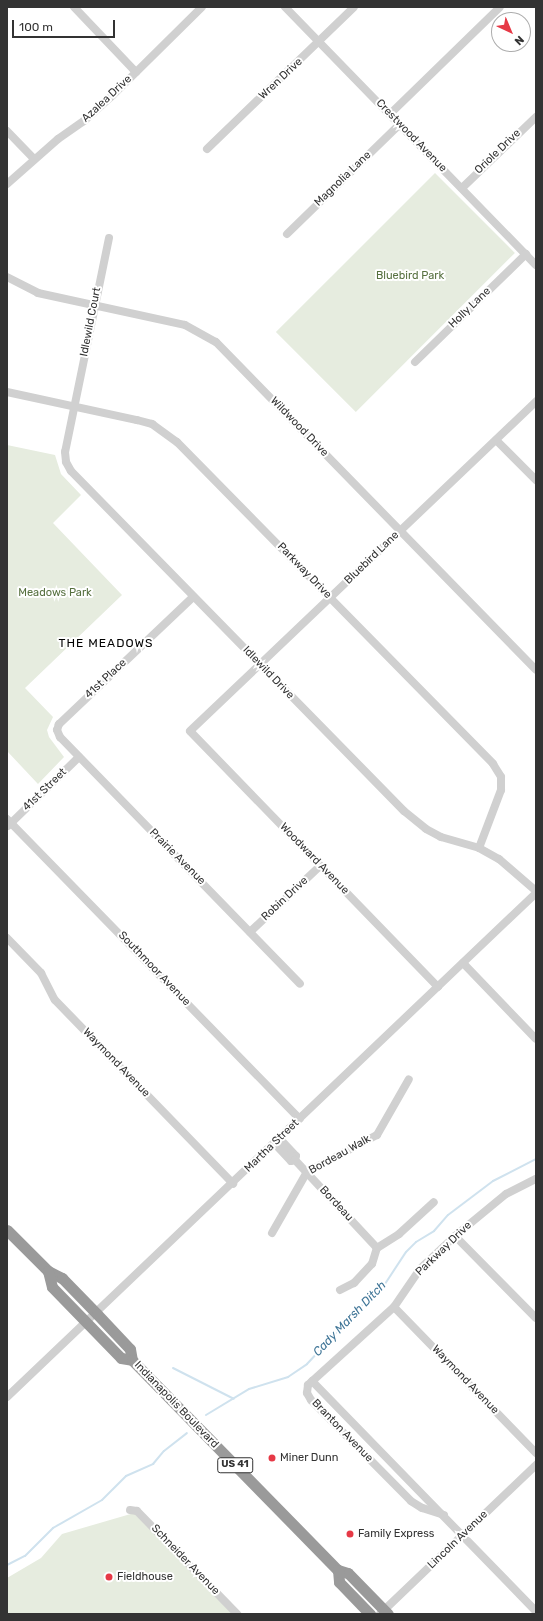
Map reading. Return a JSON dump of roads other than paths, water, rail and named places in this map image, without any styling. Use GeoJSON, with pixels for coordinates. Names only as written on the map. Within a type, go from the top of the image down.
{"type":"FeatureCollection","features":[{"type":"Feature","properties":{"kind":"highway","name":"Indianapolis Boulevard"},"geometry":{"type":"LineString","coordinates":[[7,1230],[48,1271],[62,1278],[130,1349],[132,1360],[338,1570],[348,1573],[384,1613]]}},
{"type":"Feature","properties":{"kind":"highway","name":"Indianapolis Boulevard"},"geometry":{"type":"LineString","coordinates":[[48,1271],[52,1287],[121,1358],[132,1360]]}},
{"type":"Feature","properties":{"kind":"highway","name":"Indianapolis Boulevard"},"geometry":{"type":"LineString","coordinates":[[338,1570],[339,1582],[370,1614]]}},
{"type":"Feature","properties":{"kind":"street"},"geometry":{"type":"LineString","coordinates":[[74,7],[136,72]]}},
{"type":"Feature","properties":{"kind":"street","name":"Azalea Drive"},"geometry":{"type":"LineString","coordinates":[[7,184],[34,159],[84,121],[202,7]]}},
{"type":"Feature","properties":{"kind":"street","name":"Crestwood Avenue"},"geometry":{"type":"LineString","coordinates":[[285,7],[399,125],[535,262]]}},
{"type":"Feature","properties":{"kind":"street","name":"Wren Drive"},"geometry":{"type":"LineString","coordinates":[[207,149],[320,42],[354,7]]}},
{"type":"Feature","properties":{"kind":"street"},"geometry":{"type":"LineString","coordinates":[[390,114],[500,7]]}},
{"type":"Feature","properties":{"kind":"street","name":"Oriole Drive"},"geometry":{"type":"LineString","coordinates":[[462,188],[536,117]]}},
{"type":"Feature","properties":{"kind":"street","name":"Magnolia Lane"},"geometry":{"type":"LineString","coordinates":[[287,234],[399,125]]}},
{"type":"Feature","properties":{"kind":"street"},"geometry":{"type":"LineString","coordinates":[[7,131],[34,159]]}},
{"type":"Feature","properties":{"kind":"street","name":"Idlewild Court"},"geometry":{"type":"LineString","coordinates":[[74,406],[109,238]]}},
{"type":"Feature","properties":{"kind":"street","name":"Holly Lane"},"geometry":{"type":"LineString","coordinates":[[415,362],[526,254]]}},
{"type":"Feature","properties":{"kind":"street","name":"Wildwood Drive"},"geometry":{"type":"LineString","coordinates":[[7,277],[38,292],[168,320],[201,332],[211,339],[536,670]]}},
{"type":"Feature","properties":{"kind":"street","name":"Parkway Drive"},"geometry":{"type":"LineString","coordinates":[[7,392],[137,420],[165,432],[492,764],[501,777],[501,790],[479,848]]}},
{"type":"Feature","properties":{"kind":"street","name":"Bluebird Lane"},"geometry":{"type":"LineString","coordinates":[[190,731],[536,401]]}},
{"type":"Feature","properties":{"kind":"street","name":"Idlewild Drive"},"geometry":{"type":"LineString","coordinates":[[74,406],[65,452],[66,462],[71,471],[404,811],[426,829],[441,837],[479,848],[499,859],[536,892]]}},
{"type":"Feature","properties":{"kind":"street"},"geometry":{"type":"LineString","coordinates":[[496,440],[536,480]]}},
{"type":"Feature","properties":{"kind":"street","name":"41st Place"},"geometry":{"type":"LineString","coordinates":[[57,730],[59,724],[193,597]]}},
{"type":"Feature","properties":{"kind":"street","name":"Prairie Avenue"},"geometry":{"type":"LineString","coordinates":[[57,730],[60,738],[300,984]]}},
{"type":"Feature","properties":{"kind":"street","name":"Woodward Avenue"},"geometry":{"type":"LineString","coordinates":[[190,731],[438,987]]}},
{"type":"Feature","properties":{"kind":"street","name":"41st Street"},"geometry":{"type":"LineString","coordinates":[[8,822],[79,757]]}},
{"type":"Feature","properties":{"kind":"street","name":"Southmoor Avenue"},"geometry":{"type":"LineString","coordinates":[[8,822],[300,1119]]}},
{"type":"Feature","properties":{"kind":"street","name":"Robin Drive"},"geometry":{"type":"LineString","coordinates":[[250,932],[320,866]]}},
{"type":"Feature","properties":{"kind":"street","name":"Martha Street"},"geometry":{"type":"LineString","coordinates":[[7,1397],[86,1321],[97,1314],[234,1184],[536,892]]}},
{"type":"Feature","properties":{"kind":"street","name":"Waymond Avenue"},"geometry":{"type":"LineString","coordinates":[[7,938],[41,973],[55,1000],[234,1184]]}},
{"type":"Feature","properties":{"kind":"street"},"geometry":{"type":"LineString","coordinates":[[463,963],[536,1039]]}},
{"type":"Feature","properties":{"kind":"street","name":"Bordeau Walk"},"geometry":{"type":"LineString","coordinates":[[272,1233],[307,1172],[377,1134],[409,1079]]}},
{"type":"Feature","properties":{"kind":"street","name":"Bordeau"},"geometry":{"type":"LineString","coordinates":[[277,1141],[296,1156],[296,1160],[377,1248]]}},
{"type":"Feature","properties":{"kind":"street","name":"Parkway Drive"},"geometry":{"type":"LineString","coordinates":[[312,1381],[394,1306],[420,1269],[455,1236],[506,1194],[536,1180]]}},
{"type":"Feature","properties":{"kind":"street"},"geometry":{"type":"LineString","coordinates":[[340,1290],[354,1283],[372,1264],[377,1248],[399,1234],[434,1202]]}},
{"type":"Feature","properties":{"kind":"street"},"geometry":{"type":"LineString","coordinates":[[455,1236],[536,1318]]}},
{"type":"Feature","properties":{"kind":"street","name":"Waymond Avenue"},"geometry":{"type":"LineString","coordinates":[[394,1306],[536,1453]]}},
{"type":"Feature","properties":{"kind":"street","name":"Branton Avenue"},"geometry":{"type":"LineString","coordinates":[[444,1515],[422,1508],[411,1501],[350,1440],[311,1400],[307,1393],[312,1381],[444,1515],[536,1611]]}},
{"type":"Feature","properties":{"kind":"street","name":"Lincoln Avenue"},"geometry":{"type":"LineString","coordinates":[[384,1613],[536,1465]]}},
{"type":"Feature","properties":{"kind":"street","name":"Schneider Avenue"},"geometry":{"type":"LineString","coordinates":[[130,1510],[137,1511],[237,1614]]}},
{"type":"Feature","properties":{"kind":"waterway","name":"Cady Marsh Ditch"},"geometry":{"type":"LineString","coordinates":[[206,1415],[249,1389],[288,1377],[307,1364],[360,1307],[381,1290],[406,1252],[416,1242],[434,1231],[448,1215],[493,1181],[536,1159]]}},
{"type":"Feature","properties":{"kind":"waterway"},"geometry":{"type":"LineString","coordinates":[[173,1368],[234,1399]]}},
{"type":"Feature","properties":{"kind":"waterway","name":"Cady Marsh Ditch"},"geometry":{"type":"LineString","coordinates":[[7,1565],[25,1556],[53,1528],[102,1500],[126,1476],[153,1464],[164,1451],[187,1433]]}},
{"type":"Feature","properties":{"kind":"place","name":"Miner Dunn"},"geometry":{"type":"Point","coordinates":[272,1458]}},
{"type":"Feature","properties":{"kind":"place","name":"Family Express"},"geometry":{"type":"Point","coordinates":[350,1534]}},
{"type":"Feature","properties":{"kind":"place","name":"Fieldhouse"},"geometry":{"type":"Point","coordinates":[109,1577]}},
{"type":"Feature","properties":{"kind":"district","name":"THE MEADOWS"},"geometry":{"type":"Point","coordinates":[106,644]}},
{"type":"Feature","properties":{"kind":"park label","name":"Bluebird Park"},"geometry":{"type":"Point","coordinates":[410,276]}},
{"type":"Feature","properties":{"kind":"park label","name":"Meadows Park"},"geometry":{"type":"Point","coordinates":[55,593]}}]}
